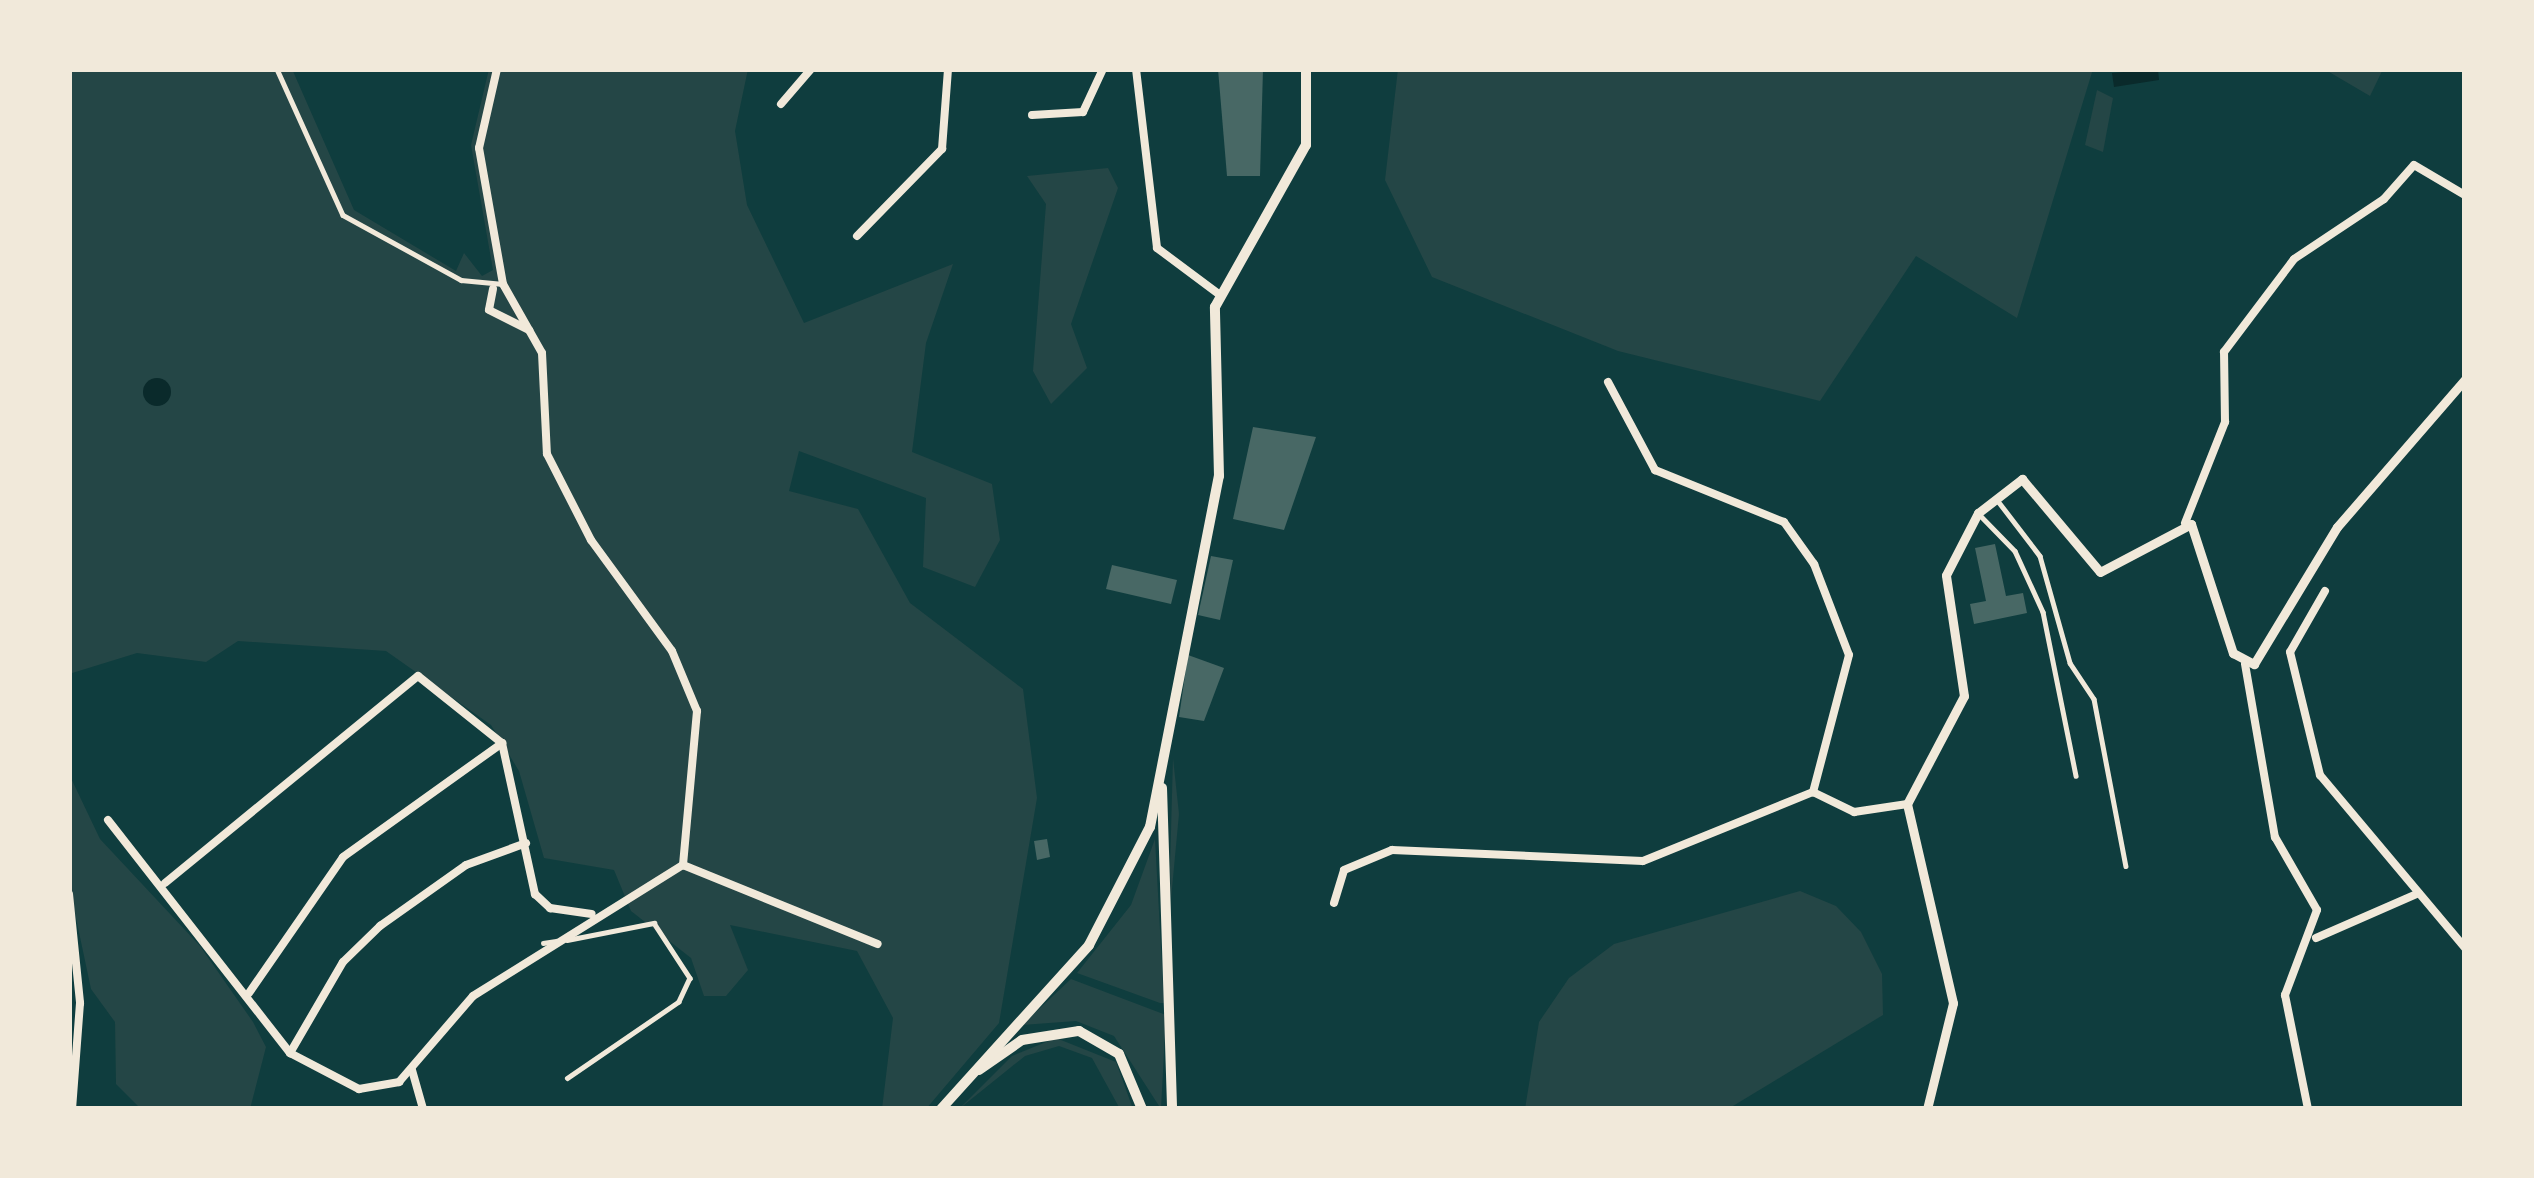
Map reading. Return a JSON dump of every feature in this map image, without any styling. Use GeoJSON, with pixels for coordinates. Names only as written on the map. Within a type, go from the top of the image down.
{"type":"FeatureCollection","features":[{"type":"Feature","properties":{"kind":"main road"},"geometry":{"type":"LineString","coordinates":[[941,1109],[1109,917],[1150,827],[1220,463],[1211,355],[1220,295],[1306,145],[1306,69]]}},
{"type":"Feature","properties":{"kind":"main road"},"geometry":{"type":"LineString","coordinates":[[1162,766],[1172,1109]]}},
{"type":"Feature","properties":{"kind":"main road"},"geometry":{"type":"LineString","coordinates":[[962,1083],[1022,1040],[1079,1031],[1119,1054],[1142,1109]]}},
{"type":"Feature","properties":{"kind":"street"},"geometry":{"type":"LineString","coordinates":[[497,69],[478,148],[498,287],[530,330],[560,490],[694,699],[683,865]]}},
{"type":"Feature","properties":{"kind":"street"},"geometry":{"type":"LineString","coordinates":[[782,104],[811,69]]}},
{"type":"Feature","properties":{"kind":"street"},"geometry":{"type":"LineString","coordinates":[[857,236],[942,149],[948,69]]}},
{"type":"Feature","properties":{"kind":"street"},"geometry":{"type":"LineString","coordinates":[[1032,115],[1083,112],[1103,69]]}},
{"type":"Feature","properties":{"kind":"street"},"geometry":{"type":"LineString","coordinates":[[1136,69],[1157,248],[1220,295]]}},
{"type":"Feature","properties":{"kind":"street"},"geometry":{"type":"LineString","coordinates":[[1927,1109],[1953,1003],[1907,805],[1964,696],[1946,575],[1978,513],[2009,480],[2027,482],[2100,572],[2185,523],[2225,422],[2224,352],[2294,259],[2384,200],[2414,165],[2465,195]]}},
{"type":"Feature","properties":{"kind":"street"},"geometry":{"type":"LineString","coordinates":[[498,287],[489,310],[530,330]]}},
{"type":"Feature","properties":{"kind":"street"},"geometry":{"type":"LineString","coordinates":[[2245,664],[2271,651],[2337,527],[2465,379]]}},
{"type":"Feature","properties":{"kind":"street"},"geometry":{"type":"LineString","coordinates":[[1608,382],[1655,470],[1784,521],[1814,564],[1850,655],[1813,792]]}},
{"type":"Feature","properties":{"kind":"street"},"geometry":{"type":"LineString","coordinates":[[2185,523],[2199,531],[2245,664],[2275,837],[2313,888],[2316,938],[2285,995],[2308,1109]]}},
{"type":"Feature","properties":{"kind":"street"},"geometry":{"type":"LineString","coordinates":[[2325,591],[2290,652],[2320,776],[2465,948]]}},
{"type":"Feature","properties":{"kind":"street"},"geometry":{"type":"LineString","coordinates":[[165,883],[418,676],[502,743],[543,903],[593,914]]}},
{"type":"Feature","properties":{"kind":"street"},"geometry":{"type":"LineString","coordinates":[[249,993],[343,856],[502,743]]}},
{"type":"Feature","properties":{"kind":"street"},"geometry":{"type":"LineString","coordinates":[[1334,903],[1344,870],[1373,853],[1652,860],[1813,792],[1854,812],[1907,805]]}},
{"type":"Feature","properties":{"kind":"street"},"geometry":{"type":"LineString","coordinates":[[108,820],[111,838],[165,883],[290,1054],[346,1088],[390,1086],[412,1070],[435,1030],[543,943],[683,865]]}},
{"type":"Feature","properties":{"kind":"street"},"geometry":{"type":"LineString","coordinates":[[290,1054],[344,962],[380,926],[466,865],[526,843]]}},
{"type":"Feature","properties":{"kind":"street"},"geometry":{"type":"LineString","coordinates":[[683,865],[878,944]]}},
{"type":"Feature","properties":{"kind":"street"},"geometry":{"type":"LineString","coordinates":[[2316,938],[2419,893]]}},
{"type":"Feature","properties":{"kind":"street"},"geometry":{"type":"LineString","coordinates":[[69,894],[80,1003],[72,1109]]}},
{"type":"Feature","properties":{"kind":"street"},"geometry":{"type":"LineString","coordinates":[[412,1070],[423,1109]]}},
{"type":"Feature","properties":{"kind":"lane"},"geometry":{"type":"LineString","coordinates":[[277,69],[343,215],[498,287]]}},
{"type":"Feature","properties":{"kind":"lane"},"geometry":{"type":"LineString","coordinates":[[1994,496],[2040,556],[2070,663],[2094,698],[2126,866]]}},
{"type":"Feature","properties":{"kind":"lane"},"geometry":{"type":"LineString","coordinates":[[1978,513],[2015,551],[2043,612],[2076,776]]}},
{"type":"Feature","properties":{"kind":"lane"},"geometry":{"type":"LineString","coordinates":[[543,943],[654,923],[690,978],[679,1002],[568,1078]]}},
{"type":"Feature","properties":{"kind":"shaded area"},"geometry":{"type":"Polygon","coordinates":[[[69,69],[292,69],[354,210],[456,271],[464,253],[482,276],[493,270],[471,145],[489,69],[748,69],[735,131],[747,205],[804,323],[953,264],[926,343],[912,452],[992,484],[1000,540],[975,587],[923,567],[926,498],[799,451],[789,491],[858,509],[910,603],[1023,689],[1037,798],[999,1023],[926,1109],[882,1109],[893,1018],[857,951],[730,925],[748,970],[726,996],[704,996],[691,958],[631,911],[614,870],[544,858],[519,771],[491,725],[386,651],[238,641],[206,662],[137,653],[69,674],[69,69]]]}},
{"type":"Feature","properties":{"kind":"shaded area"},"geometry":{"type":"Polygon","coordinates":[[[1398,69],[2093,69],[2017,318],[1916,256],[1820,401],[1618,351],[1432,277],[1385,180],[1398,69]]]}},
{"type":"Feature","properties":{"kind":"shaded area"},"geometry":{"type":"Polygon","coordinates":[[[2158,69],[2159,80],[2114,87],[2112,73],[2158,69]]]}},
{"type":"Feature","properties":{"kind":"shaded area"},"geometry":{"type":"Polygon","coordinates":[[[2324,69],[2383,69],[2370,96],[2324,69]]]}},
{"type":"Feature","properties":{"kind":"shaded area"},"geometry":{"type":"Polygon","coordinates":[[[2097,90],[2113,98],[2103,152],[2085,145],[2097,90]]]}},
{"type":"Feature","properties":{"kind":"shaded area"},"geometry":{"type":"Polygon","coordinates":[[[1108,168],[1118,188],[1071,324],[1087,368],[1051,404],[1033,371],[1046,204],[1027,176],[1108,168]]]}},
{"type":"Feature","properties":{"kind":"shaded area"},"geometry":{"type":"Polygon","coordinates":[[[157,378],[167,382],[171,392],[167,402],[157,406],[147,402],[143,392],[147,382],[157,378]]]}},
{"type":"Feature","properties":{"kind":"shaded area"},"geometry":{"type":"Polygon","coordinates":[[[1173,758],[1179,814],[1171,899],[1170,868],[1173,758]]]}},
{"type":"Feature","properties":{"kind":"shaded area"},"geometry":{"type":"Polygon","coordinates":[[[69,774],[100,839],[200,946],[253,1022],[266,1047],[250,1109],[141,1109],[116,1084],[115,1022],[91,989],[69,885],[69,774]]]}},
{"type":"Feature","properties":{"kind":"shaded area"},"geometry":{"type":"Polygon","coordinates":[[[1155,839],[1164,1003],[1077,973],[1131,905],[1155,839]]]}},
{"type":"Feature","properties":{"kind":"shaded area"},"geometry":{"type":"Polygon","coordinates":[[[1800,891],[1836,906],[1861,932],[1882,974],[1883,1015],[1728,1109],[1525,1109],[1539,1022],[1569,978],[1614,944],[1800,891]]]}},
{"type":"Feature","properties":{"kind":"shaded area"},"geometry":{"type":"Polygon","coordinates":[[[1071,979],[1166,1015],[1161,1109],[1114,1036],[1076,1021],[1022,1025],[1071,979]]]}},
{"type":"Feature","properties":{"kind":"shaded area"},"geometry":{"type":"Polygon","coordinates":[[[1056,1038],[1116,1062],[1133,1109],[1120,1109],[1092,1058],[1059,1046],[1025,1056],[959,1109],[1012,1056],[1056,1038]]]}},
{"type":"Feature","properties":{"kind":"building"},"geometry":{"type":"Polygon","coordinates":[[[1218,69],[1263,69],[1260,176],[1227,176],[1218,69]]]}},
{"type":"Feature","properties":{"kind":"building"},"geometry":{"type":"Polygon","coordinates":[[[1253,427],[1316,437],[1284,530],[1233,519],[1253,427]]]}},
{"type":"Feature","properties":{"kind":"building"},"geometry":{"type":"Polygon","coordinates":[[[1995,544],[2006,596],[2023,593],[2027,613],[1974,624],[1970,604],[1986,601],[1975,548],[1995,544]]]}},
{"type":"Feature","properties":{"kind":"building"},"geometry":{"type":"Polygon","coordinates":[[[1211,556],[1233,560],[1220,620],[1198,615],[1211,556]]]}},
{"type":"Feature","properties":{"kind":"building"},"geometry":{"type":"Polygon","coordinates":[[[1112,565],[1177,580],[1171,604],[1106,589],[1112,565]]]}},
{"type":"Feature","properties":{"kind":"building"},"geometry":{"type":"Polygon","coordinates":[[[1188,655],[1224,668],[1204,721],[1179,717],[1188,655]]]}},
{"type":"Feature","properties":{"kind":"building"},"geometry":{"type":"Polygon","coordinates":[[[1047,839],[1050,857],[1037,860],[1034,841],[1047,839]]]}}]}
